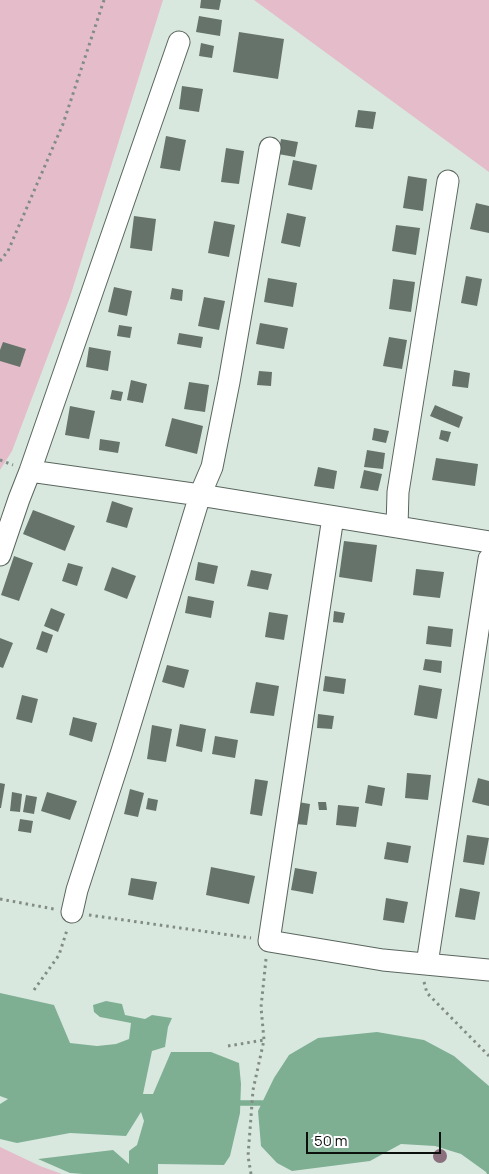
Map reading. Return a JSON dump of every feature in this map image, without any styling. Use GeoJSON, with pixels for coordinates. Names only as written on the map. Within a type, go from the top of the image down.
{"type":"FeatureCollection","features":[{"type":"Feature","properties":{"kind":"street"},"geometry":{"type":"LineString","coordinates":[[0,555],[178,42]]}},
{"type":"Feature","properties":{"kind":"street"},"geometry":{"type":"LineString","coordinates":[[72,912],[78,884],[122,751],[200,495],[212,467],[230,382],[270,148]]}},
{"type":"Feature","properties":{"kind":"street"},"geometry":{"type":"LineString","coordinates":[[398,527],[398,492],[448,181]]}},
{"type":"Feature","properties":{"kind":"street"},"geometry":{"type":"LineString","coordinates":[[30,471],[200,495],[489,542]]}},
{"type":"Feature","properties":{"kind":"street"},"geometry":{"type":"LineString","coordinates":[[333,517],[268,941],[383,960],[489,970]]}},
{"type":"Feature","properties":{"kind":"street"},"geometry":{"type":"LineString","coordinates":[[427,964],[489,559]]}},
{"type":"Feature","properties":{"kind":"path"},"geometry":{"type":"LineString","coordinates":[[0,261],[8,251],[64,124],[104,0]]}},
{"type":"Feature","properties":{"kind":"path"},"geometry":{"type":"LineString","coordinates":[[0,899],[41,908],[268,941],[261,1007],[264,1040],[253,1090],[248,1156],[251,1174]]}},
{"type":"Feature","properties":{"kind":"path"},"geometry":{"type":"LineString","coordinates":[[34,990],[59,955],[72,912]]}},
{"type":"Feature","properties":{"kind":"path"},"geometry":{"type":"LineString","coordinates":[[427,964],[421,974],[427,993],[489,1056]]}},
{"type":"Feature","properties":{"kind":"path"},"geometry":{"type":"LineString","coordinates":[[228,1046],[264,1040]]}},
{"type":"Feature","properties":{"kind":"shaded area"},"geometry":{"type":"Polygon","coordinates":[[[0,0],[163,0],[70,297],[12,451],[0,470],[0,0]]]}},
{"type":"Feature","properties":{"kind":"shaded area"},"geometry":{"type":"Polygon","coordinates":[[[254,0],[489,0],[489,172],[254,0]]]}},
{"type":"Feature","properties":{"kind":"shaded area"},"geometry":{"type":"Polygon","coordinates":[[[0,993],[54,1005],[70,1043],[97,1046],[116,1044],[129,1039],[131,1023],[100,1017],[94,1012],[93,1005],[106,1001],[122,1004],[125,1015],[145,1019],[152,1015],[172,1018],[168,1027],[165,1047],[152,1051],[143,1094],[153,1094],[171,1052],[211,1052],[239,1063],[241,1084],[240,1113],[230,1156],[224,1165],[158,1164],[158,1174],[83,1174],[70,1173],[38,1159],[113,1150],[129,1164],[129,1151],[137,1145],[144,1121],[141,1112],[126,1136],[70,1133],[17,1143],[0,1139],[0,1104],[8,1099],[0,1096],[0,993]]]}},
{"type":"Feature","properties":{"kind":"shaded area"},"geometry":{"type":"Polygon","coordinates":[[[377,1032],[424,1040],[454,1056],[489,1086],[489,1174],[461,1154],[435,1146],[401,1144],[370,1161],[292,1171],[277,1163],[261,1146],[258,1111],[274,1078],[289,1055],[318,1038],[377,1032]]]}},
{"type":"Feature","properties":{"kind":"shaded area"},"geometry":{"type":"Polygon","coordinates":[[[0,1147],[40,1166],[62,1174],[0,1174],[0,1147]]]}},
{"type":"Feature","properties":{"kind":"building"},"geometry":{"type":"Polygon","coordinates":[[[201,0],[221,0],[219,10],[200,8],[201,0]]]}},
{"type":"Feature","properties":{"kind":"building"},"geometry":{"type":"Polygon","coordinates":[[[199,16],[222,20],[220,36],[196,32],[199,16]]]}},
{"type":"Feature","properties":{"kind":"building"},"geometry":{"type":"Polygon","coordinates":[[[239,32],[284,39],[278,79],[233,72],[239,32]]]}},
{"type":"Feature","properties":{"kind":"building"},"geometry":{"type":"Polygon","coordinates":[[[201,43],[214,46],[212,58],[199,56],[201,43]]]}},
{"type":"Feature","properties":{"kind":"building"},"geometry":{"type":"Polygon","coordinates":[[[182,86],[203,89],[199,112],[179,109],[182,86]]]}},
{"type":"Feature","properties":{"kind":"building"},"geometry":{"type":"Polygon","coordinates":[[[358,110],[376,112],[373,129],[355,127],[358,110]]]}},
{"type":"Feature","properties":{"kind":"building"},"geometry":{"type":"Polygon","coordinates":[[[166,136],[186,140],[180,171],[160,168],[166,136]]]}},
{"type":"Feature","properties":{"kind":"building"},"geometry":{"type":"Polygon","coordinates":[[[281,139],[298,142],[295,157],[278,154],[281,139]]]}},
{"type":"Feature","properties":{"kind":"building"},"geometry":{"type":"Polygon","coordinates":[[[226,148],[244,151],[239,184],[221,182],[226,148]]]}},
{"type":"Feature","properties":{"kind":"building"},"geometry":{"type":"Polygon","coordinates":[[[293,160],[317,165],[312,190],[288,185],[293,160]]]}},
{"type":"Feature","properties":{"kind":"building"},"geometry":{"type":"Polygon","coordinates":[[[408,176],[427,179],[423,211],[403,208],[408,176]]]}},
{"type":"Feature","properties":{"kind":"building"},"geometry":{"type":"Polygon","coordinates":[[[476,203],[489,206],[489,233],[470,229],[476,203]]]}},
{"type":"Feature","properties":{"kind":"building"},"geometry":{"type":"Polygon","coordinates":[[[287,213],[306,217],[300,247],[281,243],[287,213]]]}},
{"type":"Feature","properties":{"kind":"building"},"geometry":{"type":"Polygon","coordinates":[[[134,216],[156,219],[152,251],[130,248],[134,216]]]}},
{"type":"Feature","properties":{"kind":"building"},"geometry":{"type":"Polygon","coordinates":[[[214,221],[235,225],[229,257],[208,253],[214,221]]]}},
{"type":"Feature","properties":{"kind":"building"},"geometry":{"type":"Polygon","coordinates":[[[396,225],[420,228],[416,255],[392,251],[396,225]]]}},
{"type":"Feature","properties":{"kind":"building"},"geometry":{"type":"Polygon","coordinates":[[[466,276],[482,279],[477,306],[461,303],[466,276]]]}},
{"type":"Feature","properties":{"kind":"building"},"geometry":{"type":"Polygon","coordinates":[[[268,278],[297,283],[293,307],[264,302],[268,278]]]}},
{"type":"Feature","properties":{"kind":"building"},"geometry":{"type":"Polygon","coordinates":[[[393,279],[415,282],[411,312],[389,309],[393,279]]]}},
{"type":"Feature","properties":{"kind":"building"},"geometry":{"type":"Polygon","coordinates":[[[114,287],[132,291],[127,316],[108,312],[114,287]]]}},
{"type":"Feature","properties":{"kind":"building"},"geometry":{"type":"Polygon","coordinates":[[[172,288],[183,290],[182,301],[170,299],[172,288]]]}},
{"type":"Feature","properties":{"kind":"building"},"geometry":{"type":"Polygon","coordinates":[[[204,297],[225,301],[219,330],[198,326],[204,297]]]}},
{"type":"Feature","properties":{"kind":"building"},"geometry":{"type":"Polygon","coordinates":[[[260,323],[288,328],[284,349],[256,344],[260,323]]]}},
{"type":"Feature","properties":{"kind":"building"},"geometry":{"type":"Polygon","coordinates":[[[119,325],[132,327],[130,338],[117,336],[119,325]]]}},
{"type":"Feature","properties":{"kind":"building"},"geometry":{"type":"Polygon","coordinates":[[[179,333],[203,337],[201,348],[177,344],[179,333]]]}},
{"type":"Feature","properties":{"kind":"building"},"geometry":{"type":"Polygon","coordinates":[[[389,337],[407,340],[402,369],[383,366],[389,337]]]}},
{"type":"Feature","properties":{"kind":"building"},"geometry":{"type":"Polygon","coordinates":[[[3,342],[26,349],[20,367],[0,361],[0,350],[3,342]]]}},
{"type":"Feature","properties":{"kind":"building"},"geometry":{"type":"Polygon","coordinates":[[[89,347],[111,351],[108,371],[86,367],[89,347]]]}},
{"type":"Feature","properties":{"kind":"building"},"geometry":{"type":"Polygon","coordinates":[[[454,370],[470,373],[468,388],[452,386],[454,370]]]}},
{"type":"Feature","properties":{"kind":"building"},"geometry":{"type":"Polygon","coordinates":[[[259,371],[272,372],[271,386],[257,385],[259,371]]]}},
{"type":"Feature","properties":{"kind":"building"},"geometry":{"type":"Polygon","coordinates":[[[131,380],[147,384],[143,403],[127,400],[131,380]]]}},
{"type":"Feature","properties":{"kind":"building"},"geometry":{"type":"Polygon","coordinates":[[[189,382],[209,385],[205,412],[184,409],[189,382]]]}},
{"type":"Feature","properties":{"kind":"building"},"geometry":{"type":"Polygon","coordinates":[[[112,390],[123,392],[121,401],[110,399],[112,390]]]}},
{"type":"Feature","properties":{"kind":"building"},"geometry":{"type":"Polygon","coordinates":[[[435,405],[463,417],[459,428],[430,416],[435,405]]]}},
{"type":"Feature","properties":{"kind":"building"},"geometry":{"type":"Polygon","coordinates":[[[70,406],[95,411],[89,439],[65,435],[70,406]]]}},
{"type":"Feature","properties":{"kind":"building"},"geometry":{"type":"Polygon","coordinates":[[[172,418],[203,426],[197,454],[165,446],[172,418]]]}},
{"type":"Feature","properties":{"kind":"building"},"geometry":{"type":"Polygon","coordinates":[[[374,428],[389,431],[386,443],[372,440],[374,428]]]}},
{"type":"Feature","properties":{"kind":"building"},"geometry":{"type":"Polygon","coordinates":[[[441,430],[451,432],[448,442],[439,439],[441,430]]]}},
{"type":"Feature","properties":{"kind":"building"},"geometry":{"type":"Polygon","coordinates":[[[100,439],[120,442],[118,453],[99,450],[100,439]]]}},
{"type":"Feature","properties":{"kind":"building"},"geometry":{"type":"Polygon","coordinates":[[[367,450],[385,453],[383,469],[364,467],[367,450]]]}},
{"type":"Feature","properties":{"kind":"building"},"geometry":{"type":"Polygon","coordinates":[[[436,458],[478,464],[475,486],[432,480],[436,458]]]}},
{"type":"Feature","properties":{"kind":"building"},"geometry":{"type":"Polygon","coordinates":[[[318,467],[337,471],[334,489],[314,486],[318,467]]]}},
{"type":"Feature","properties":{"kind":"building"},"geometry":{"type":"Polygon","coordinates":[[[364,470],[382,474],[378,491],[360,488],[364,470]]]}},
{"type":"Feature","properties":{"kind":"building"},"geometry":{"type":"Polygon","coordinates":[[[112,501],[133,508],[127,528],[106,522],[112,501]]]}},
{"type":"Feature","properties":{"kind":"building"},"geometry":{"type":"Polygon","coordinates":[[[33,510],[75,526],[65,551],[23,534],[33,510]]]}},
{"type":"Feature","properties":{"kind":"building"},"geometry":{"type":"Polygon","coordinates":[[[344,541],[377,545],[372,582],[339,577],[344,541]]]}},
{"type":"Feature","properties":{"kind":"building"},"geometry":{"type":"Polygon","coordinates":[[[14,556],[33,563],[19,601],[1,595],[14,556]]]}},
{"type":"Feature","properties":{"kind":"building"},"geometry":{"type":"Polygon","coordinates":[[[198,562],[218,566],[214,584],[195,580],[198,562]]]}},
{"type":"Feature","properties":{"kind":"building"},"geometry":{"type":"Polygon","coordinates":[[[68,563],[83,567],[77,586],[62,581],[68,563]]]}},
{"type":"Feature","properties":{"kind":"building"},"geometry":{"type":"Polygon","coordinates":[[[112,567],[136,576],[127,599],[104,590],[112,567]]]}},
{"type":"Feature","properties":{"kind":"building"},"geometry":{"type":"Polygon","coordinates":[[[416,569],[444,572],[440,598],[413,595],[416,569]]]}},
{"type":"Feature","properties":{"kind":"building"},"geometry":{"type":"Polygon","coordinates":[[[251,570],[272,574],[268,590],[247,586],[251,570]]]}},
{"type":"Feature","properties":{"kind":"building"},"geometry":{"type":"Polygon","coordinates":[[[188,596],[214,601],[211,618],[185,613],[188,596]]]}},
{"type":"Feature","properties":{"kind":"building"},"geometry":{"type":"Polygon","coordinates":[[[51,608],[65,614],[58,632],[44,626],[51,608]]]}},
{"type":"Feature","properties":{"kind":"building"},"geometry":{"type":"Polygon","coordinates":[[[334,611],[345,613],[343,623],[333,622],[334,611]]]}},
{"type":"Feature","properties":{"kind":"building"},"geometry":{"type":"Polygon","coordinates":[[[269,612],[288,615],[284,640],[265,637],[269,612]]]}},
{"type":"Feature","properties":{"kind":"building"},"geometry":{"type":"Polygon","coordinates":[[[428,626],[453,629],[451,647],[426,644],[428,626]]]}},
{"type":"Feature","properties":{"kind":"building"},"geometry":{"type":"Polygon","coordinates":[[[42,631],[53,635],[47,653],[36,649],[42,631]]]}},
{"type":"Feature","properties":{"kind":"building"},"geometry":{"type":"Polygon","coordinates":[[[0,638],[13,643],[3,668],[0,667],[0,638]]]}},
{"type":"Feature","properties":{"kind":"building"},"geometry":{"type":"Polygon","coordinates":[[[425,659],[442,661],[441,673],[423,670],[425,659]]]}},
{"type":"Feature","properties":{"kind":"building"},"geometry":{"type":"Polygon","coordinates":[[[167,665],[189,670],[184,688],[162,682],[167,665]]]}},
{"type":"Feature","properties":{"kind":"building"},"geometry":{"type":"Polygon","coordinates":[[[325,676],[346,679],[344,694],[323,691],[325,676]]]}},
{"type":"Feature","properties":{"kind":"building"},"geometry":{"type":"Polygon","coordinates":[[[256,682],[279,686],[274,716],[250,713],[256,682]]]}},
{"type":"Feature","properties":{"kind":"building"},"geometry":{"type":"Polygon","coordinates":[[[419,685],[442,689],[437,719],[414,715],[419,685]]]}},
{"type":"Feature","properties":{"kind":"building"},"geometry":{"type":"Polygon","coordinates":[[[22,695],[38,699],[32,723],[16,719],[22,695]]]}},
{"type":"Feature","properties":{"kind":"building"},"geometry":{"type":"Polygon","coordinates":[[[318,714],[334,716],[332,729],[317,728],[318,714]]]}},
{"type":"Feature","properties":{"kind":"building"},"geometry":{"type":"Polygon","coordinates":[[[73,717],[97,723],[92,742],[69,735],[73,717]]]}},
{"type":"Feature","properties":{"kind":"building"},"geometry":{"type":"Polygon","coordinates":[[[180,724],[206,729],[202,752],[176,746],[180,724]]]}},
{"type":"Feature","properties":{"kind":"building"},"geometry":{"type":"Polygon","coordinates":[[[152,725],[172,729],[166,762],[147,759],[152,725]]]}},
{"type":"Feature","properties":{"kind":"building"},"geometry":{"type":"Polygon","coordinates":[[[215,736],[238,740],[235,758],[212,754],[215,736]]]}},
{"type":"Feature","properties":{"kind":"building"},"geometry":{"type":"Polygon","coordinates":[[[407,773],[431,775],[428,800],[405,798],[407,773]]]}},
{"type":"Feature","properties":{"kind":"building"},"geometry":{"type":"Polygon","coordinates":[[[478,778],[489,781],[489,806],[472,802],[478,778]]]}},
{"type":"Feature","properties":{"kind":"building"},"geometry":{"type":"Polygon","coordinates":[[[255,779],[268,781],[262,816],[250,814],[255,779]]]}},
{"type":"Feature","properties":{"kind":"building"},"geometry":{"type":"Polygon","coordinates":[[[0,783],[5,784],[1,808],[0,808],[0,783]]]}},
{"type":"Feature","properties":{"kind":"building"},"geometry":{"type":"Polygon","coordinates":[[[368,785],[385,788],[382,806],[365,803],[368,785]]]}},
{"type":"Feature","properties":{"kind":"building"},"geometry":{"type":"Polygon","coordinates":[[[130,789],[144,793],[138,817],[124,814],[130,789]]]}},
{"type":"Feature","properties":{"kind":"building"},"geometry":{"type":"Polygon","coordinates":[[[12,792],[22,794],[20,812],[10,811],[12,792]]]}},
{"type":"Feature","properties":{"kind":"building"},"geometry":{"type":"Polygon","coordinates":[[[47,792],[77,801],[70,820],[41,811],[47,792]]]}},
{"type":"Feature","properties":{"kind":"building"},"geometry":{"type":"Polygon","coordinates":[[[26,795],[37,797],[34,814],[23,812],[26,795]]]}},
{"type":"Feature","properties":{"kind":"building"},"geometry":{"type":"Polygon","coordinates":[[[148,798],[158,800],[156,811],[146,809],[148,798]]]}},
{"type":"Feature","properties":{"kind":"building"},"geometry":{"type":"Polygon","coordinates":[[[298,802],[310,804],[307,825],[295,824],[298,802]]]}},
{"type":"Feature","properties":{"kind":"building"},"geometry":{"type":"Polygon","coordinates":[[[318,802],[326,802],[327,810],[319,810],[318,802]]]}},
{"type":"Feature","properties":{"kind":"building"},"geometry":{"type":"Polygon","coordinates":[[[338,805],[359,807],[356,827],[336,825],[338,805]]]}},
{"type":"Feature","properties":{"kind":"building"},"geometry":{"type":"Polygon","coordinates":[[[20,819],[33,821],[31,833],[18,831],[20,819]]]}},
{"type":"Feature","properties":{"kind":"building"},"geometry":{"type":"Polygon","coordinates":[[[467,835],[489,838],[484,865],[463,862],[467,835]]]}},
{"type":"Feature","properties":{"kind":"building"},"geometry":{"type":"Polygon","coordinates":[[[387,842],[411,846],[408,863],[384,859],[387,842]]]}},
{"type":"Feature","properties":{"kind":"building"},"geometry":{"type":"Polygon","coordinates":[[[211,867],[255,876],[249,904],[206,895],[211,867]]]}},
{"type":"Feature","properties":{"kind":"building"},"geometry":{"type":"Polygon","coordinates":[[[295,868],[317,872],[313,894],[291,890],[295,868]]]}},
{"type":"Feature","properties":{"kind":"building"},"geometry":{"type":"Polygon","coordinates":[[[131,878],[157,882],[153,900],[128,895],[131,878]]]}},
{"type":"Feature","properties":{"kind":"building"},"geometry":{"type":"Polygon","coordinates":[[[460,888],[480,892],[475,920],[455,917],[460,888]]]}},
{"type":"Feature","properties":{"kind":"building"},"geometry":{"type":"Polygon","coordinates":[[[386,898],[408,902],[404,923],[383,920],[386,898]]]}},
{"type":"Feature","properties":{"kind":"waterway"},"geometry":{"type":"LineString","coordinates":[[240,1103],[262,1103]]}}]}
